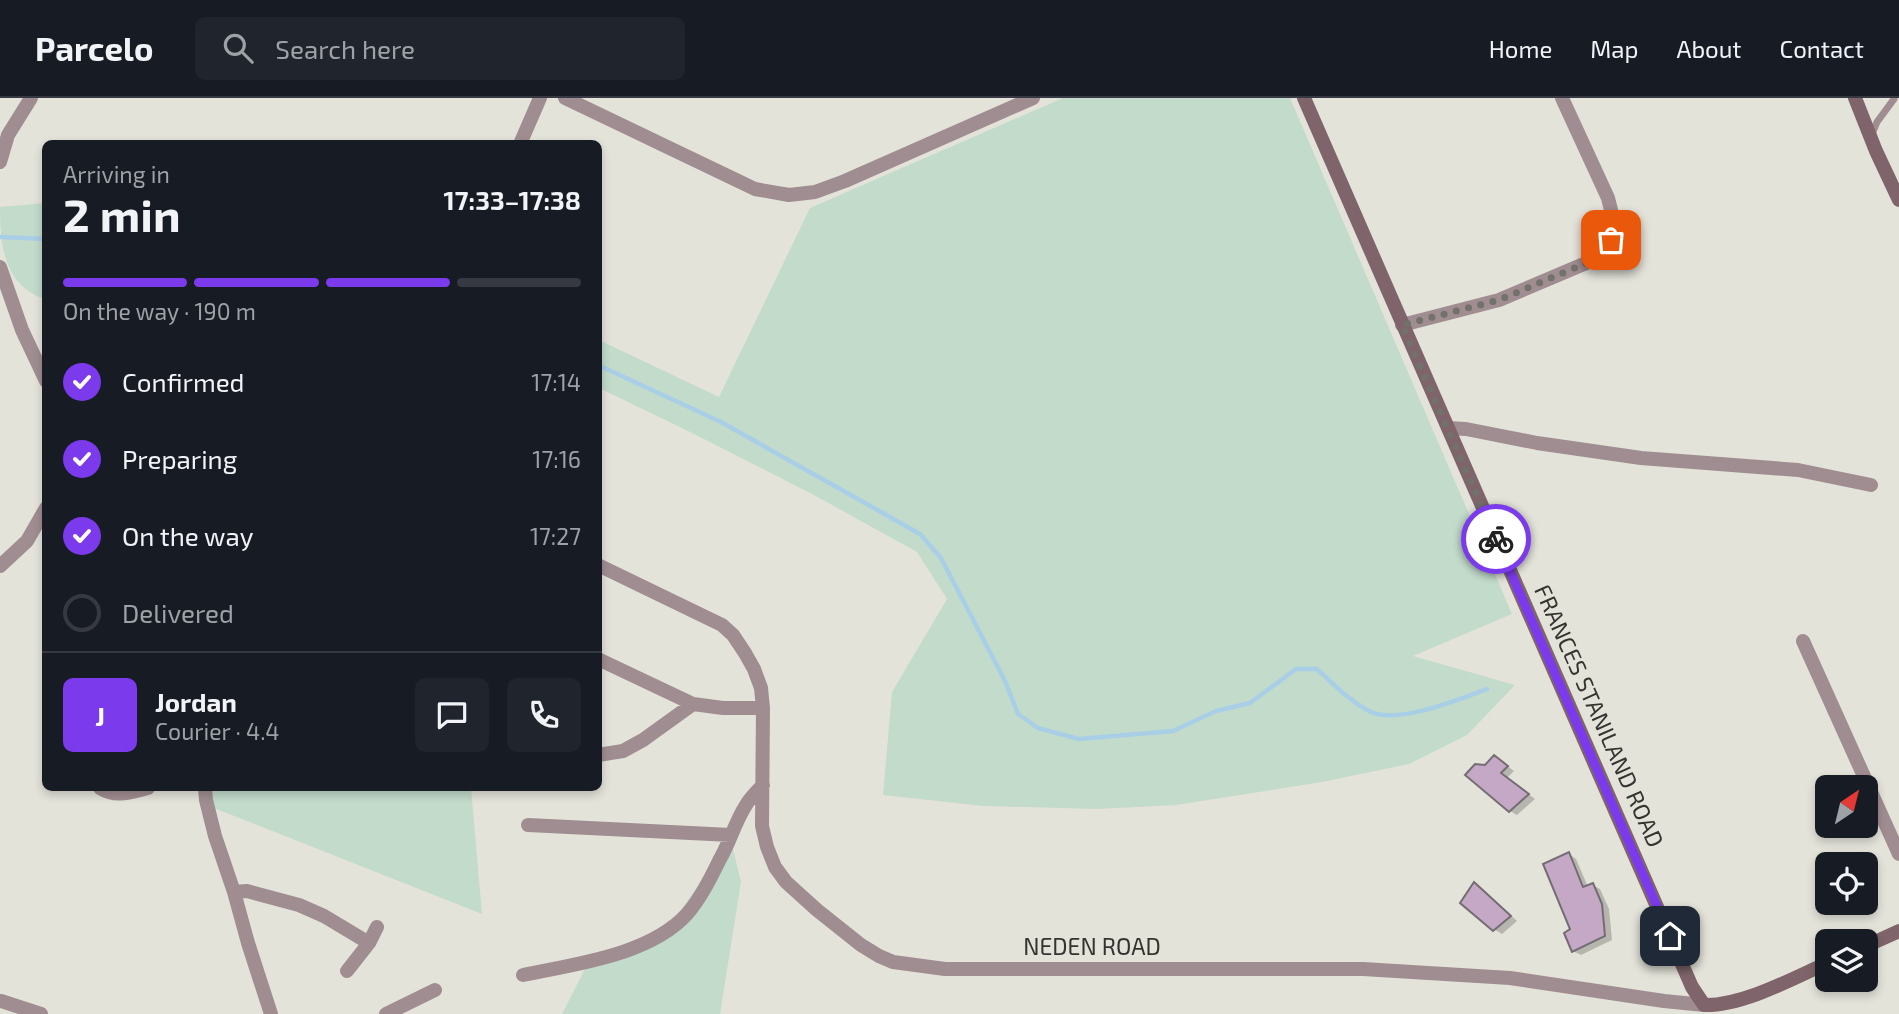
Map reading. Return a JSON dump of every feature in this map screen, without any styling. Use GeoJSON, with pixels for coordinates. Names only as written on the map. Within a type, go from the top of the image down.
{"type":"FeatureCollection","features":[{"type":"Feature","properties":{"kind":"street"},"geometry":{"type":"LineString","coordinates":[[0,162],[8,135],[31,98]]}},
{"type":"Feature","properties":{"kind":"street"},"geometry":{"type":"LineString","coordinates":[[522,140],[540,98]]}},
{"type":"Feature","properties":{"kind":"street"},"geometry":{"type":"LineString","coordinates":[[565,98],[755,188],[789,195],[815,192],[1032,98]]}},
{"type":"Feature","properties":{"kind":"street","name":"FRANCES STANILAND ROAD"},"geometry":{"type":"LineString","coordinates":[[1304,98],[1692,986],[1704,1005]]}},
{"type":"Feature","properties":{"kind":"street"},"geometry":{"type":"LineString","coordinates":[[1402,325],[1499,300],[1591,261],[1604,251],[1611,240],[1614,222],[1608,198],[1562,98]]}},
{"type":"Feature","properties":{"kind":"street"},"geometry":{"type":"LineString","coordinates":[[1855,98],[1899,200]]}},
{"type":"Feature","properties":{"kind":"street"},"geometry":{"type":"LineString","coordinates":[[0,267],[22,330],[42,372]]}},
{"type":"Feature","properties":{"kind":"street"},"geometry":{"type":"LineString","coordinates":[[1448,428],[1641,458],[1798,470],[1871,485]]}},
{"type":"Feature","properties":{"kind":"street"},"geometry":{"type":"LineString","coordinates":[[0,566],[27,541],[42,515]]}},
{"type":"Feature","properties":{"kind":"street","name":"NEDEN ROAD"},"geometry":{"type":"LineString","coordinates":[[602,567],[722,625],[733,635],[754,669],[761,688],[762,826],[775,867],[786,882],[817,911],[861,945],[893,962],[946,969],[1363,969],[1510,978],[1704,1005],[1717,1005],[1748,997],[1815,968]]}},
{"type":"Feature","properties":{"kind":"street"},"geometry":{"type":"LineString","coordinates":[[1802,641],[1899,855]]}},
{"type":"Feature","properties":{"kind":"street"},"geometry":{"type":"LineString","coordinates":[[602,661],[692,704],[723,708],[763,708]]}},
{"type":"Feature","properties":{"kind":"street"},"geometry":{"type":"LineString","coordinates":[[602,754],[623,751],[643,740],[692,704]]}},
{"type":"Feature","properties":{"kind":"street"},"geometry":{"type":"LineString","coordinates":[[523,975],[610,955],[657,939],[690,911],[722,856],[746,805],[763,785]]}},
{"type":"Feature","properties":{"kind":"street"},"geometry":{"type":"LineString","coordinates":[[108,791],[115,794],[137,791]]}},
{"type":"Feature","properties":{"kind":"street"},"geometry":{"type":"LineString","coordinates":[[206,791],[215,836],[271,1014]]}},
{"type":"Feature","properties":{"kind":"street"},"geometry":{"type":"LineString","coordinates":[[528,825],[731,835]]}},
{"type":"Feature","properties":{"kind":"street"},"geometry":{"type":"LineString","coordinates":[[234,892],[247,891],[299,905],[324,916],[369,943]]}},
{"type":"Feature","properties":{"kind":"street"},"geometry":{"type":"LineString","coordinates":[[347,971],[369,943],[377,927]]}},
{"type":"Feature","properties":{"kind":"street"},"geometry":{"type":"LineString","coordinates":[[1878,941],[1899,931]]}},
{"type":"Feature","properties":{"kind":"street"},"geometry":{"type":"LineString","coordinates":[[391,1013],[435,990]]}},
{"type":"Feature","properties":{"kind":"street"},"geometry":{"type":"LineString","coordinates":[[1,1001],[41,1014]]}},
{"type":"Feature","properties":{"kind":"lane"},"geometry":{"type":"LineString","coordinates":[[1876,151],[1873,129],[1894,99],[1887,98]]}},
{"type":"Feature","properties":{"kind":"green space"},"geometry":{"type":"Polygon","coordinates":[[[1063,98],[1290,98],[1512,614],[1413,656],[1515,685],[1467,735],[1409,764],[1322,782],[1176,805],[1097,809],[983,806],[883,795],[892,692],[947,599],[917,552],[814,495],[602,389],[602,341],[719,397],[810,208],[1063,98]]]}},
{"type":"Feature","properties":{"kind":"green space"},"geometry":{"type":"Polygon","coordinates":[[[42,203],[42,298],[21,284],[7,262],[1,236],[0,207],[42,203]]]}},
{"type":"Feature","properties":{"kind":"green space"},"geometry":{"type":"Polygon","coordinates":[[[211,791],[471,791],[482,914],[214,808],[211,791]]]}},
{"type":"Feature","properties":{"kind":"green space"},"geometry":{"type":"Polygon","coordinates":[[[730,837],[741,882],[720,1014],[562,1014],[586,967],[648,942],[677,917],[730,837]]]}},
{"type":"Feature","properties":{"kind":"building"},"geometry":{"type":"Polygon","coordinates":[[[1494,755],[1508,766],[1501,773],[1529,794],[1509,812],[1465,775],[1475,764],[1485,765],[1494,755]]]}},
{"type":"Feature","properties":{"kind":"building"},"geometry":{"type":"Polygon","coordinates":[[[1569,852],[1583,887],[1593,883],[1602,904],[1605,936],[1572,952],[1564,933],[1570,929],[1543,864],[1569,852]]]}},
{"type":"Feature","properties":{"kind":"building"},"geometry":{"type":"Polygon","coordinates":[[[1474,882],[1511,916],[1493,931],[1460,903],[1474,882]]]}},
{"type":"Feature","properties":{"kind":"waterway"},"geometry":{"type":"LineString","coordinates":[[0,237],[42,239]]}},
{"type":"Feature","properties":{"kind":"waterway"},"geometry":{"type":"LineString","coordinates":[[602,367],[721,422],[920,534],[941,558],[1005,681],[1018,714],[1038,728],[1079,739],[1173,731],[1216,711],[1250,703],[1296,669],[1317,669],[1346,695],[1377,714],[1417,712],[1487,689]]}},
{"type":"Feature","properties":{"kind":"way so far"},"geometry":{"type":"LineString","coordinates":[[1496,539],[1402,325],[1499,300],[1591,261],[1604,251],[1611,240]]}},
{"type":"Feature","properties":{"kind":"route"},"geometry":{"type":"LineString","coordinates":[[1496,539],[1670,936]]}}]}
